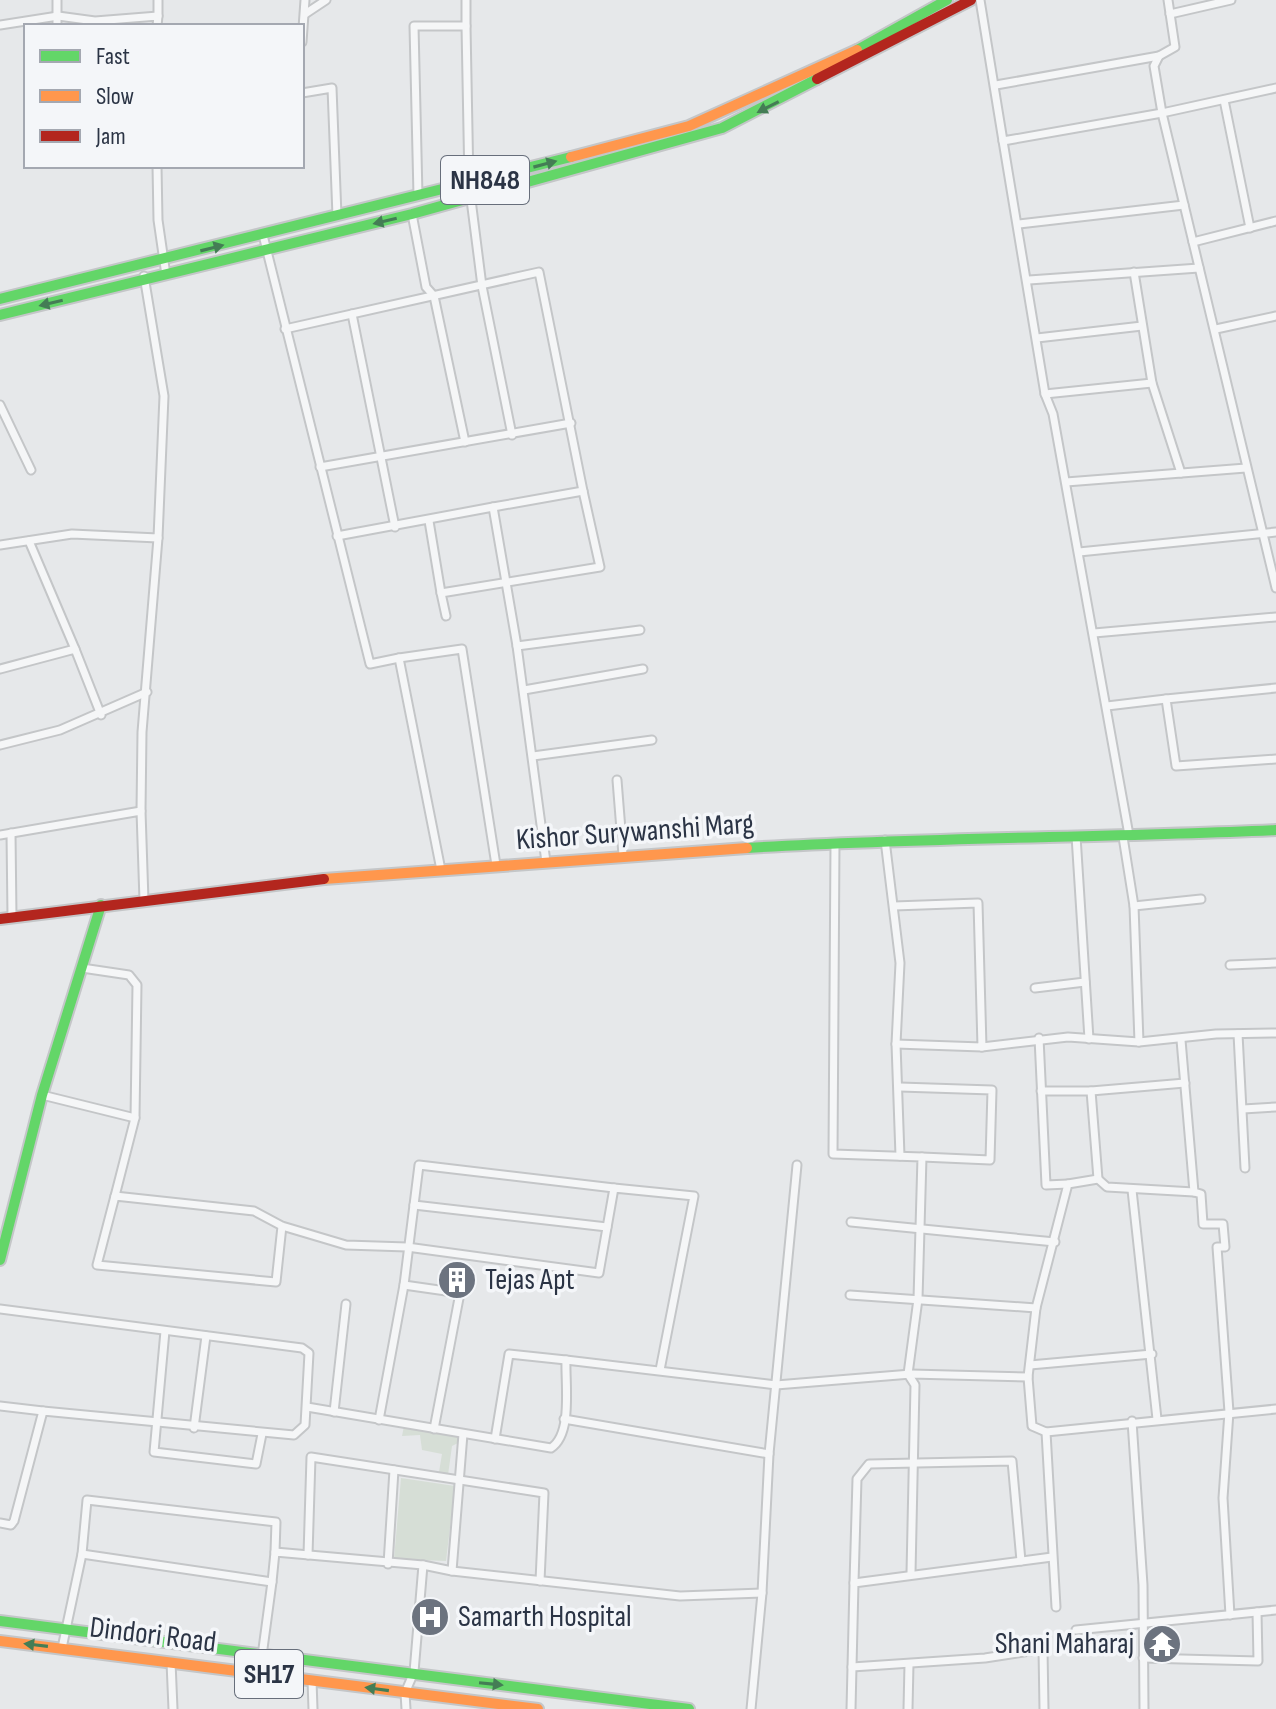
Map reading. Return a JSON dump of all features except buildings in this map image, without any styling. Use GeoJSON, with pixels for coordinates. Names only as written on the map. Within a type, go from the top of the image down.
{"type":"FeatureCollection","features":[{"type":"Feature","properties":{"kind":"main road","name":"NH848"},"geometry":{"type":"LineString","coordinates":[[0,299],[469,184],[711,118],[831,64],[947,0]]}},
{"type":"Feature","properties":{"kind":"main road","name":"NH848"},"geometry":{"type":"LineString","coordinates":[[0,315],[412,214],[722,128],[971,0]]}},
{"type":"Feature","properties":{"kind":"main road"},"geometry":{"type":"LineString","coordinates":[[84,279],[87,294]]}},
{"type":"Feature","properties":{"kind":"main road"},"geometry":{"type":"LineString","coordinates":[[18,295],[22,310]]}},
{"type":"Feature","properties":{"kind":"main road","name":"Kishor Surywanshi Marg"},"geometry":{"type":"LineString","coordinates":[[6,918],[289,882],[376,878],[623,855],[962,836],[1126,836],[1276,830]]}},
{"type":"Feature","properties":{"kind":"main road"},"geometry":{"type":"LineString","coordinates":[[0,1260],[42,1095],[101,905]]}},
{"type":"Feature","properties":{"kind":"main road"},"geometry":{"type":"LineString","coordinates":[[0,1621],[689,1709]]}},
{"type":"Feature","properties":{"kind":"main road","name":"Dindori Road"},"geometry":{"type":"LineString","coordinates":[[0,1641],[505,1708],[538,1709]]}},
{"type":"Feature","properties":{"kind":"street"},"geometry":{"type":"LineString","coordinates":[[57,0],[57,24]]}},
{"type":"Feature","properties":{"kind":"street"},"geometry":{"type":"LineString","coordinates":[[157,24],[158,0]]}},
{"type":"Feature","properties":{"kind":"street"},"geometry":{"type":"LineString","coordinates":[[304,24],[305,0]]}},
{"type":"Feature","properties":{"kind":"street"},"geometry":{"type":"LineString","coordinates":[[305,14],[326,0]]}},
{"type":"Feature","properties":{"kind":"street"},"geometry":{"type":"LineString","coordinates":[[466,0],[469,184],[482,286],[512,435]]}},
{"type":"Feature","properties":{"kind":"street"},"geometry":{"type":"LineString","coordinates":[[980,0],[1029,280],[1045,394],[1053,414],[1107,706],[1134,906],[1139,1042]]}},
{"type":"Feature","properties":{"kind":"street"},"geometry":{"type":"LineString","coordinates":[[996,85],[1159,56],[1175,47],[1168,0]]}},
{"type":"Feature","properties":{"kind":"street"},"geometry":{"type":"LineString","coordinates":[[1170,14],[1231,0]]}},
{"type":"Feature","properties":{"kind":"street"},"geometry":{"type":"LineString","coordinates":[[0,25],[58,16],[95,21],[158,16]]}},
{"type":"Feature","properties":{"kind":"street"},"geometry":{"type":"LineString","coordinates":[[418,196],[414,26],[466,26]]}},
{"type":"Feature","properties":{"kind":"street"},"geometry":{"type":"LineString","coordinates":[[1159,56],[1154,66],[1162,113],[1276,588]]}},
{"type":"Feature","properties":{"kind":"street"},"geometry":{"type":"LineString","coordinates":[[304,93],[332,88],[337,216]]}},
{"type":"Feature","properties":{"kind":"street"},"geometry":{"type":"LineString","coordinates":[[1003,141],[1162,113],[1276,88]]}},
{"type":"Feature","properties":{"kind":"street"},"geometry":{"type":"LineString","coordinates":[[1224,100],[1250,228]]}},
{"type":"Feature","properties":{"kind":"street"},"geometry":{"type":"LineString","coordinates":[[157,168],[166,276]]}},
{"type":"Feature","properties":{"kind":"street"},"geometry":{"type":"LineString","coordinates":[[1019,224],[1184,205]]}},
{"type":"Feature","properties":{"kind":"street"},"geometry":{"type":"LineString","coordinates":[[412,214],[426,287],[434,296],[465,442]]}},
{"type":"Feature","properties":{"kind":"street"},"geometry":{"type":"LineString","coordinates":[[1193,242],[1276,221]]}},
{"type":"Feature","properties":{"kind":"street"},"geometry":{"type":"LineString","coordinates":[[263,235],[370,664],[462,649],[496,865]]}},
{"type":"Feature","properties":{"kind":"street"},"geometry":{"type":"LineString","coordinates":[[142,265],[164,396],[158,538],[142,732],[144,901]]}},
{"type":"Feature","properties":{"kind":"street"},"geometry":{"type":"LineString","coordinates":[[1029,280],[1199,268]]}},
{"type":"Feature","properties":{"kind":"street"},"geometry":{"type":"LineString","coordinates":[[285,329],[539,272],[600,567],[441,593]]}},
{"type":"Feature","properties":{"kind":"street"},"geometry":{"type":"LineString","coordinates":[[1134,272],[1152,383],[1181,473]]}},
{"type":"Feature","properties":{"kind":"street"},"geometry":{"type":"LineString","coordinates":[[352,314],[395,527]]}},
{"type":"Feature","properties":{"kind":"street"},"geometry":{"type":"LineString","coordinates":[[1216,329],[1276,316]]}},
{"type":"Feature","properties":{"kind":"street"},"geometry":{"type":"LineString","coordinates":[[1037,338],[1142,326]]}},
{"type":"Feature","properties":{"kind":"street"},"geometry":{"type":"LineString","coordinates":[[1045,394],[1152,383]]}},
{"type":"Feature","properties":{"kind":"street"},"geometry":{"type":"LineString","coordinates":[[0,405],[31,470]]}},
{"type":"Feature","properties":{"kind":"street"},"geometry":{"type":"LineString","coordinates":[[320,467],[571,423]]}},
{"type":"Feature","properties":{"kind":"street"},"geometry":{"type":"LineString","coordinates":[[1066,482],[1246,468]]}},
{"type":"Feature","properties":{"kind":"street"},"geometry":{"type":"LineString","coordinates":[[337,536],[583,491]]}},
{"type":"Feature","properties":{"kind":"street"},"geometry":{"type":"LineString","coordinates":[[493,507],[524,690],[546,862]]}},
{"type":"Feature","properties":{"kind":"street"},"geometry":{"type":"LineString","coordinates":[[429,521],[446,616]]}},
{"type":"Feature","properties":{"kind":"street"},"geometry":{"type":"LineString","coordinates":[[1079,552],[1263,536],[1276,532]]}},
{"type":"Feature","properties":{"kind":"street"},"geometry":{"type":"LineString","coordinates":[[0,545],[72,534],[158,538]]}},
{"type":"Feature","properties":{"kind":"street"},"geometry":{"type":"LineString","coordinates":[[29,541],[101,715]]}},
{"type":"Feature","properties":{"kind":"street"},"geometry":{"type":"LineString","coordinates":[[1094,633],[1276,617]]}},
{"type":"Feature","properties":{"kind":"street"},"geometry":{"type":"LineString","coordinates":[[517,646],[640,630]]}},
{"type":"Feature","properties":{"kind":"street"},"geometry":{"type":"LineString","coordinates":[[0,669],[75,649]]}},
{"type":"Feature","properties":{"kind":"street"},"geometry":{"type":"LineString","coordinates":[[399,658],[441,870]]}},
{"type":"Feature","properties":{"kind":"street"},"geometry":{"type":"LineString","coordinates":[[524,690],[643,669]]}},
{"type":"Feature","properties":{"kind":"street"},"geometry":{"type":"LineString","coordinates":[[1107,706],[1276,688]]}},
{"type":"Feature","properties":{"kind":"street"},"geometry":{"type":"LineString","coordinates":[[0,745],[60,730],[101,715],[147,692]]}},
{"type":"Feature","properties":{"kind":"street"},"geometry":{"type":"LineString","coordinates":[[1166,699],[1176,766],[1276,759]]}},
{"type":"Feature","properties":{"kind":"street"},"geometry":{"type":"LineString","coordinates":[[533,756],[652,740]]}},
{"type":"Feature","properties":{"kind":"street"},"geometry":{"type":"LineString","coordinates":[[617,780],[623,855]]}},
{"type":"Feature","properties":{"kind":"street"},"geometry":{"type":"LineString","coordinates":[[0,835],[141,811]]}},
{"type":"Feature","properties":{"kind":"street"},"geometry":{"type":"LineString","coordinates":[[6,918],[11,833]]}},
{"type":"Feature","properties":{"kind":"street"},"geometry":{"type":"LineString","coordinates":[[1076,836],[1089,1039]]}},
{"type":"Feature","properties":{"kind":"street"},"geometry":{"type":"LineString","coordinates":[[885,840],[900,963],[896,1044],[900,1087],[900,1156]]}},
{"type":"Feature","properties":{"kind":"street"},"geometry":{"type":"LineString","coordinates":[[835,843],[833,1154],[990,1160],[992,1090],[900,1087]]}},
{"type":"Feature","properties":{"kind":"street"},"geometry":{"type":"LineString","coordinates":[[1134,906],[1201,899]]}},
{"type":"Feature","properties":{"kind":"street"},"geometry":{"type":"LineString","coordinates":[[894,906],[978,903],[982,1047]]}},
{"type":"Feature","properties":{"kind":"street"},"geometry":{"type":"LineString","coordinates":[[1230,965],[1276,963]]}},
{"type":"Feature","properties":{"kind":"street"},"geometry":{"type":"LineString","coordinates":[[82,968],[129,975],[137,985],[135,1118],[97,1265],[276,1282],[282,1226]]}},
{"type":"Feature","properties":{"kind":"street"},"geometry":{"type":"LineString","coordinates":[[1035,988],[1085,982]]}},
{"type":"Feature","properties":{"kind":"street"},"geometry":{"type":"LineString","coordinates":[[896,1044],[982,1047],[1039,1038],[1139,1042],[1276,1033]]}},
{"type":"Feature","properties":{"kind":"street"},"geometry":{"type":"LineString","coordinates":[[1238,1034],[1245,1168]]}},
{"type":"Feature","properties":{"kind":"street"},"geometry":{"type":"LineString","coordinates":[[1039,1038],[1046,1185],[1098,1179]]}},
{"type":"Feature","properties":{"kind":"street"},"geometry":{"type":"LineString","coordinates":[[1181,1040],[1194,1192]]}},
{"type":"Feature","properties":{"kind":"street"},"geometry":{"type":"LineString","coordinates":[[1041,1091],[1091,1091],[1185,1083]]}},
{"type":"Feature","properties":{"kind":"street"},"geometry":{"type":"LineString","coordinates":[[1091,1091],[1098,1179],[1107,1187],[1201,1194],[1203,1224],[1223,1224],[1225,1247],[1217,1247],[1229,1412],[1223,1498],[1230,1615]]}},
{"type":"Feature","properties":{"kind":"street"},"geometry":{"type":"LineString","coordinates":[[42,1095],[135,1118]]}},
{"type":"Feature","properties":{"kind":"street"},"geometry":{"type":"LineString","coordinates":[[1243,1109],[1276,1107]]}},
{"type":"Feature","properties":{"kind":"street"},"geometry":{"type":"LineString","coordinates":[[911,1573],[915,1385],[908,1374],[918,1299],[922,1157]]}},
{"type":"Feature","properties":{"kind":"street"},"geometry":{"type":"LineString","coordinates":[[379,1420],[404,1285],[419,1165],[694,1196],[660,1370]]}},
{"type":"Feature","properties":{"kind":"street"},"geometry":{"type":"LineString","coordinates":[[751,1709],[762,1593],[769,1454],[797,1165]]}},
{"type":"Feature","properties":{"kind":"street"},"geometry":{"type":"LineString","coordinates":[[1068,1184],[1036,1308],[1028,1377],[1032,1426],[1046,1432],[1276,1409]]}},
{"type":"Feature","properties":{"kind":"street"},"geometry":{"type":"LineString","coordinates":[[115,1196],[254,1211],[282,1226],[346,1245],[407,1247],[599,1273],[614,1188]]}},
{"type":"Feature","properties":{"kind":"street"},"geometry":{"type":"LineString","coordinates":[[1132,1190],[1157,1419]]}},
{"type":"Feature","properties":{"kind":"street"},"geometry":{"type":"LineString","coordinates":[[414,1205],[607,1227]]}},
{"type":"Feature","properties":{"kind":"street"},"geometry":{"type":"LineString","coordinates":[[851,1222],[1055,1242]]}},
{"type":"Feature","properties":{"kind":"street"},"geometry":{"type":"LineString","coordinates":[[404,1285],[460,1293],[434,1429]]}},
{"type":"Feature","properties":{"kind":"street"},"geometry":{"type":"LineString","coordinates":[[850,1295],[1036,1308]]}},
{"type":"Feature","properties":{"kind":"street"},"geometry":{"type":"LineString","coordinates":[[334,1412],[346,1304]]}},
{"type":"Feature","properties":{"kind":"street"},"geometry":{"type":"LineString","coordinates":[[0,1309],[307,1350],[307,1407],[301,1432],[262,1434],[0,1406]]}},
{"type":"Feature","properties":{"kind":"street"},"geometry":{"type":"LineString","coordinates":[[165,1331],[152,1448],[157,1455],[252,1464],[258,1461],[262,1434]]}},
{"type":"Feature","properties":{"kind":"street"},"geometry":{"type":"LineString","coordinates":[[194,1428],[206,1336]]}},
{"type":"Feature","properties":{"kind":"street"},"geometry":{"type":"LineString","coordinates":[[495,1439],[509,1354],[776,1385],[908,1374],[1028,1377]]}},
{"type":"Feature","properties":{"kind":"street"},"geometry":{"type":"LineString","coordinates":[[1030,1365],[1152,1354]]}},
{"type":"Feature","properties":{"kind":"street"},"geometry":{"type":"LineString","coordinates":[[307,1407],[551,1448],[560,1438],[564,1419],[566,1360]]}},
{"type":"Feature","properties":{"kind":"street"},"geometry":{"type":"LineString","coordinates":[[0,1523],[11,1525],[14,1521],[43,1411]]}},
{"type":"Feature","properties":{"kind":"street"},"geometry":{"type":"LineString","coordinates":[[564,1419],[769,1454]]}},
{"type":"Feature","properties":{"kind":"street"},"geometry":{"type":"LineString","coordinates":[[1132,1421],[1143,1624],[1144,1709]]}},
{"type":"Feature","properties":{"kind":"street"},"geometry":{"type":"LineString","coordinates":[[1046,1432],[1056,1607]]}},
{"type":"Feature","properties":{"kind":"street"},"geometry":{"type":"LineString","coordinates":[[452,1571],[462,1481],[463,1434]]}},
{"type":"Feature","properties":{"kind":"street"},"geometry":{"type":"LineString","coordinates":[[308,1555],[311,1457],[544,1493],[540,1581]]}},
{"type":"Feature","properties":{"kind":"street"},"geometry":{"type":"LineString","coordinates":[[851,1709],[857,1479],[869,1464],[1012,1461],[1021,1561]]}},
{"type":"Feature","properties":{"kind":"street"},"geometry":{"type":"LineString","coordinates":[[388,1564],[394,1470]]}},
{"type":"Feature","properties":{"kind":"street"},"geometry":{"type":"LineString","coordinates":[[62,1648],[82,1554],[87,1500],[276,1522],[262,1656]]}},
{"type":"Feature","properties":{"kind":"street"},"geometry":{"type":"LineString","coordinates":[[275,1552],[423,1565],[452,1571],[680,1596],[762,1593]]}},
{"type":"Feature","properties":{"kind":"street"},"geometry":{"type":"LineString","coordinates":[[82,1554],[272,1582]]}},
{"type":"Feature","properties":{"kind":"street"},"geometry":{"type":"LineString","coordinates":[[854,1583],[911,1573],[1052,1557]]}},
{"type":"Feature","properties":{"kind":"street"},"geometry":{"type":"LineString","coordinates":[[406,1709],[405,1693],[414,1672],[423,1565]]}},
{"type":"Feature","properties":{"kind":"street"},"geometry":{"type":"LineString","coordinates":[[1076,1630],[1276,1610]]}},
{"type":"Feature","properties":{"kind":"street"},"geometry":{"type":"LineString","coordinates":[[1143,1658],[1258,1661],[1257,1612]]}},
{"type":"Feature","properties":{"kind":"street"},"geometry":{"type":"LineString","coordinates":[[852,1667],[1043,1649],[1044,1709]]}},
{"type":"Feature","properties":{"kind":"street"},"geometry":{"type":"LineString","coordinates":[[171,1662],[173,1709]]}},
{"type":"Feature","properties":{"kind":"street"},"geometry":{"type":"LineString","coordinates":[[908,1709],[909,1664]]}},
{"type":"Feature","properties":{"kind":"street"},"geometry":{"type":"LineString","coordinates":[[312,1680],[313,1709]]}},
{"type":"Feature","properties":{"kind":"shaded area"},"geometry":{"type":"Polygon","coordinates":[[[404,1426],[461,1436],[460,1442],[452,1446],[448,1475],[439,1472],[442,1454],[422,1450],[420,1435],[402,1436],[404,1426]]]}},
{"type":"Feature","properties":{"kind":"shaded area"},"geometry":{"type":"Polygon","coordinates":[[[401,1478],[455,1486],[446,1561],[394,1559],[401,1478]]]}},
{"type":"Feature","properties":{"kind":"traffic: fast"},"geometry":{"type":"LineString","coordinates":[[857,50],[947,0]]}},
{"type":"Feature","properties":{"kind":"traffic: fast"},"geometry":{"type":"LineString","coordinates":[[0,315],[412,214],[722,128],[817,79]]}},
{"type":"Feature","properties":{"kind":"traffic: fast"},"geometry":{"type":"LineString","coordinates":[[0,299],[571,157]]}},
{"type":"Feature","properties":{"kind":"traffic: fast"},"geometry":{"type":"LineString","coordinates":[[747,848],[1276,830]]}},
{"type":"Feature","properties":{"kind":"traffic: fast"},"geometry":{"type":"LineString","coordinates":[[0,1260],[42,1095],[101,905]]}},
{"type":"Feature","properties":{"kind":"traffic: fast"},"geometry":{"type":"LineString","coordinates":[[0,1621],[689,1709]]}},
{"type":"Feature","properties":{"kind":"traffic: slow"},"geometry":{"type":"LineString","coordinates":[[571,157],[689,126],[857,50]]}},
{"type":"Feature","properties":{"kind":"traffic: slow"},"geometry":{"type":"LineString","coordinates":[[324,879],[747,848]]}},
{"type":"Feature","properties":{"kind":"traffic: slow"},"geometry":{"type":"LineString","coordinates":[[0,1641],[538,1709]]}},
{"type":"Feature","properties":{"kind":"traffic: jam"},"geometry":{"type":"LineString","coordinates":[[817,79],[971,0]]}},
{"type":"Feature","properties":{"kind":"traffic: jam"},"geometry":{"type":"LineString","coordinates":[[0,919],[324,879]]}},
{"type":"Feature","properties":{"kind":"place","name":"Tejas Apt"},"geometry":{"type":"Point","coordinates":[457,1280]}},
{"type":"Feature","properties":{"kind":"place","name":"Samarth Hospital"},"geometry":{"type":"Point","coordinates":[430,1617]}},
{"type":"Feature","properties":{"kind":"place","name":"Shani Maharaj"},"geometry":{"type":"Point","coordinates":[1162,1644]}}]}
